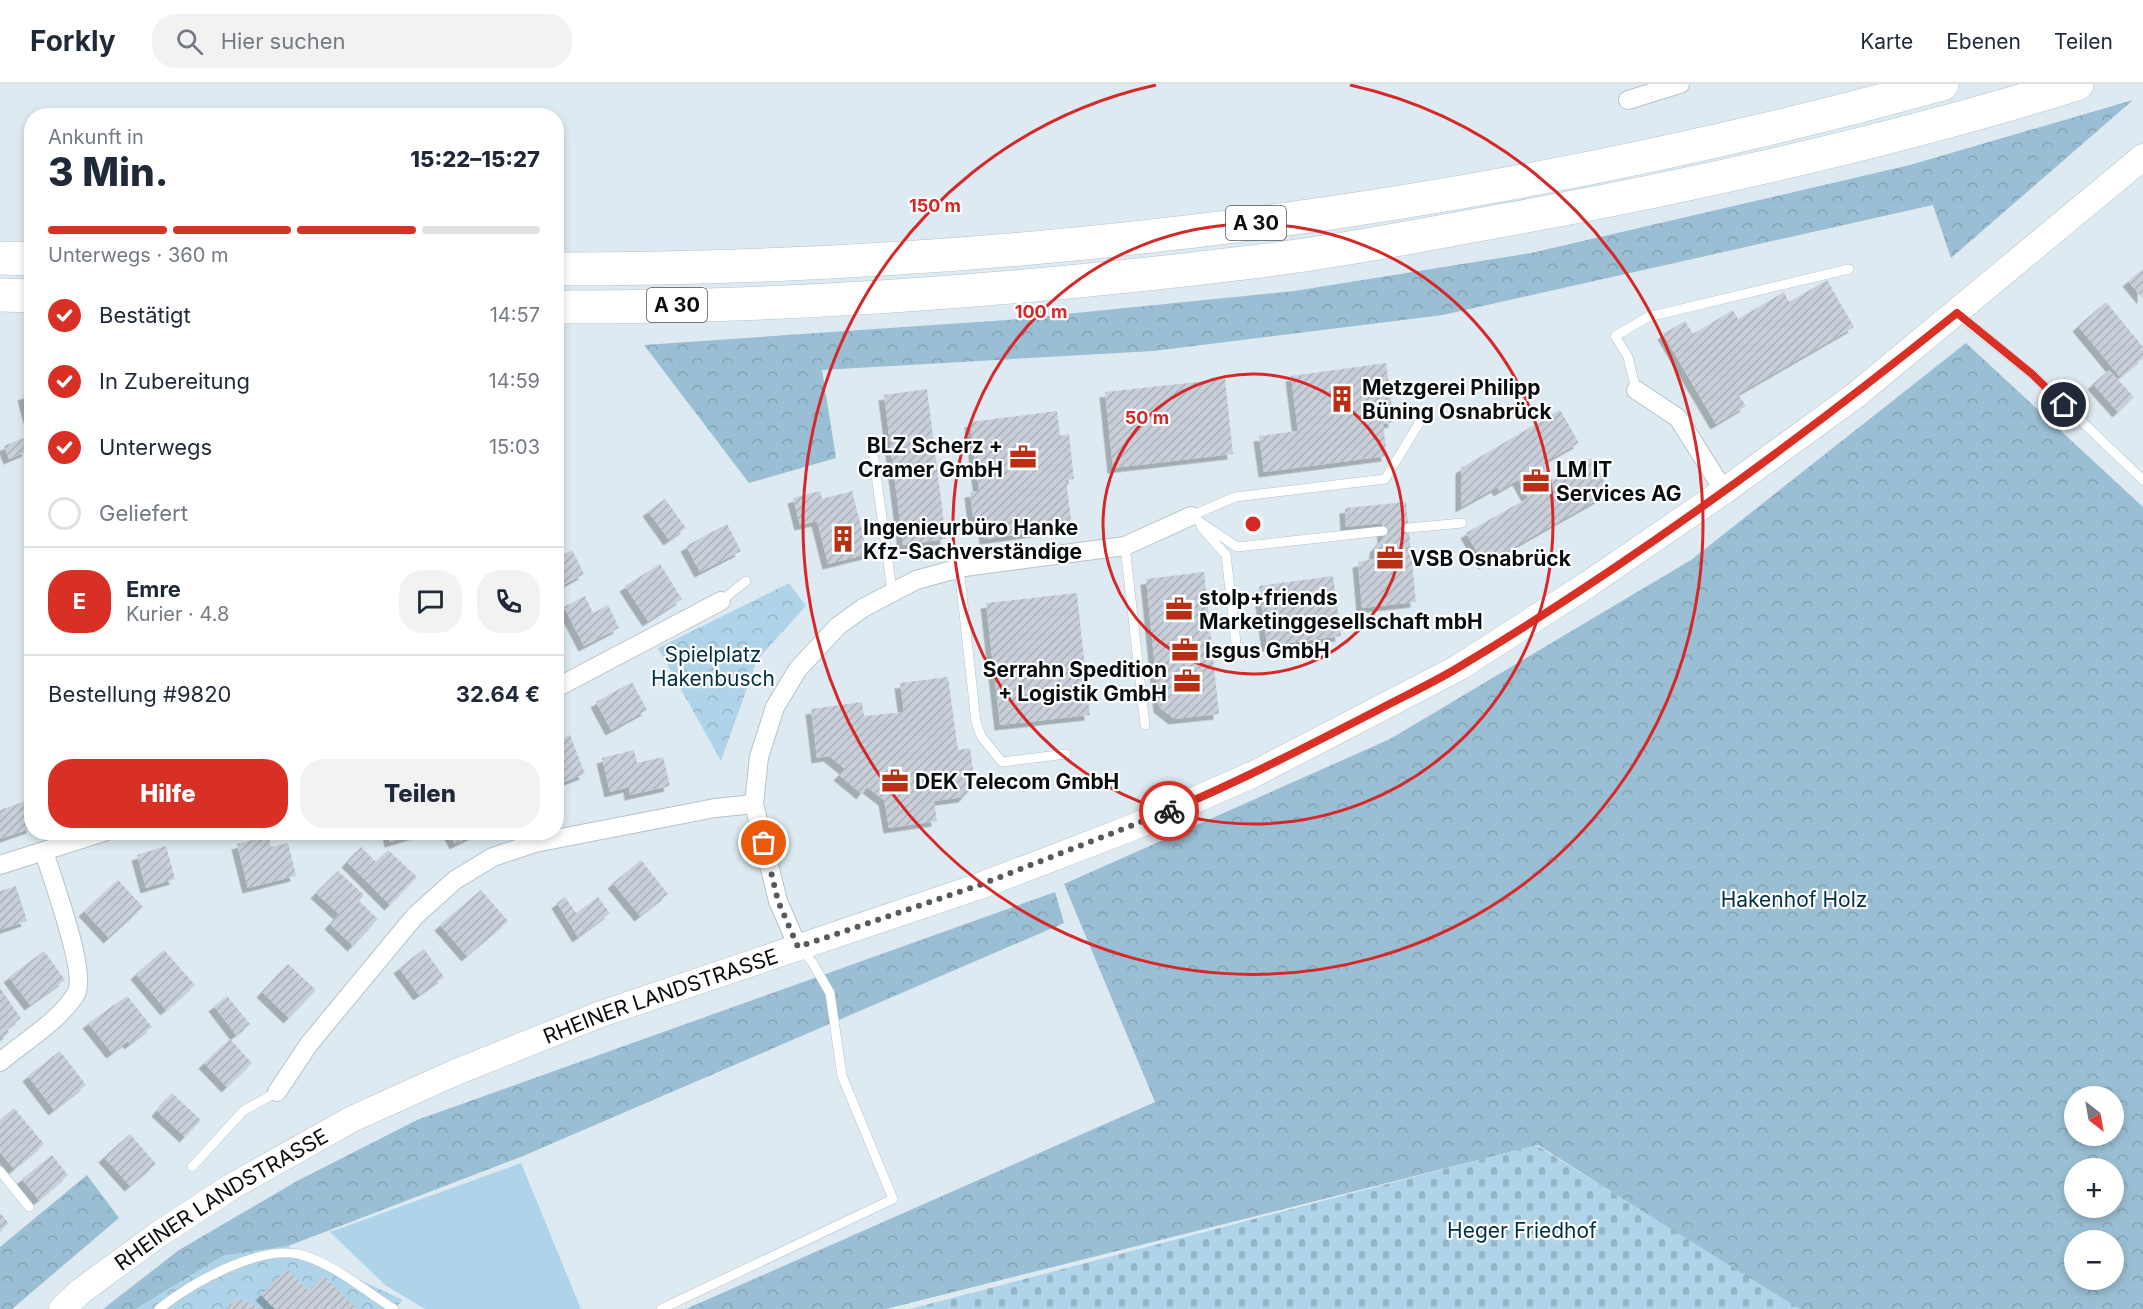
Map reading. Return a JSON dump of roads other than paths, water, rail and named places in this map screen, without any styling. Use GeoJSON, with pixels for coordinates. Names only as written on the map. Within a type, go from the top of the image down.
{"type":"FeatureCollection","features":[{"type":"Feature","properties":{"kind":"highway","name":"A 30"},"geometry":{"type":"LineString","coordinates":[[564,269],[753,265],[934,256],[1087,243],[1240,225],[1389,204],[1575,171],[1728,138],[1942,84]]}},
{"type":"Feature","properties":{"kind":"highway","name":"A 30"},"geometry":{"type":"LineString","coordinates":[[564,307],[844,298],[1039,285],[1266,260],[1439,232],[1738,176],[1944,123],[2077,84]]}},
{"type":"Feature","properties":{"kind":"highway"},"geometry":{"type":"LineString","coordinates":[[0,258],[24,259]]}},
{"type":"Feature","properties":{"kind":"highway"},"geometry":{"type":"LineString","coordinates":[[0,295],[24,296]]}},
{"type":"Feature","properties":{"kind":"street"},"geometry":{"type":"LineString","coordinates":[[1628,100],[1680,84]]}},
{"type":"Feature","properties":{"kind":"street","name":"RHEINER LANDSTRASSE"},"geometry":{"type":"LineString","coordinates":[[62,1309],[81,1291],[159,1234],[231,1187],[352,1119],[454,1073],[601,1014],[977,886],[1131,828],[1254,774],[1458,668],[1587,585],[1724,491],[1856,395],[2143,157]]}},
{"type":"Feature","properties":{"kind":"street"},"geometry":{"type":"LineString","coordinates":[[1636,390],[1678,418],[1724,491]]}},
{"type":"Feature","properties":{"kind":"street"},"geometry":{"type":"LineString","coordinates":[[798,947],[778,901],[754,804],[759,757],[775,707],[798,669],[838,626],[892,591],[916,580],[959,568],[1125,546],[1191,516]]}},
{"type":"Feature","properties":{"kind":"street"},"geometry":{"type":"LineString","coordinates":[[564,684],[721,601]]}},
{"type":"Feature","properties":{"kind":"street","name":"RHEINER LANDSTRASSE"},"geometry":{"type":"LineString","coordinates":[[564,837],[715,808],[754,804]]}},
{"type":"Feature","properties":{"kind":"street"},"geometry":{"type":"LineString","coordinates":[[0,865],[80,840]]}},
{"type":"Feature","properties":{"kind":"street","name":"RHEINER LANDSTRASSE"},"geometry":{"type":"LineString","coordinates":[[277,1092],[309,1044],[415,916],[455,880],[493,857],[550,840]]}},
{"type":"Feature","properties":{"kind":"street"},"geometry":{"type":"LineString","coordinates":[[0,1062],[63,1009],[77,992],[80,970],[44,852]]}},
{"type":"Feature","properties":{"kind":"lane"},"geometry":{"type":"LineString","coordinates":[[1636,390],[1628,357],[1615,336],[1648,317],[1849,269]]}},
{"type":"Feature","properties":{"kind":"lane"},"geometry":{"type":"LineString","coordinates":[[1957,313],[2032,374],[2143,480]]}},
{"type":"Feature","properties":{"kind":"lane"},"geometry":{"type":"LineString","coordinates":[[1191,516],[1235,497],[1385,479],[1427,410]]}},
{"type":"Feature","properties":{"kind":"lane"},"geometry":{"type":"LineString","coordinates":[[871,438],[892,591]]}},
{"type":"Feature","properties":{"kind":"lane"},"geometry":{"type":"LineString","coordinates":[[1191,516],[1237,547],[1383,531]]}},
{"type":"Feature","properties":{"kind":"lane"},"geometry":{"type":"LineString","coordinates":[[1191,516],[1226,555],[1237,652]]}},
{"type":"Feature","properties":{"kind":"lane"},"geometry":{"type":"LineString","coordinates":[[1408,528],[1462,523]]}},
{"type":"Feature","properties":{"kind":"lane"},"geometry":{"type":"LineString","coordinates":[[1125,546],[1145,725]]}},
{"type":"Feature","properties":{"kind":"lane"},"geometry":{"type":"LineString","coordinates":[[959,568],[976,722],[981,736],[1002,762],[1066,754]]}},
{"type":"Feature","properties":{"kind":"lane"},"geometry":{"type":"LineString","coordinates":[[721,601],[746,581]]}},
{"type":"Feature","properties":{"kind":"lane"},"geometry":{"type":"LineString","coordinates":[[661,1309],[892,1198],[842,1076],[830,993],[812,962],[798,947]]}},
{"type":"Feature","properties":{"kind":"lane","name":"RHEINER LANDSTRASSE"},"geometry":{"type":"LineString","coordinates":[[192,1167],[243,1111],[277,1092]]}},
{"type":"Feature","properties":{"kind":"lane"},"geometry":{"type":"LineString","coordinates":[[0,1171],[29,1208]]}},
{"type":"Feature","properties":{"kind":"lane"},"geometry":{"type":"LineString","coordinates":[[159,1309],[174,1297],[219,1272],[269,1254],[297,1254],[325,1265],[394,1309]]}},
{"type":"Feature","properties":{"kind":"place","name":"Metzgerei Philipp Büning Osnabrück"},"geometry":{"type":"Point","coordinates":[1342,399]}},
{"type":"Feature","properties":{"kind":"place","name":"BLZ Scherz + Cramer GmbH"},"geometry":{"type":"Point","coordinates":[1023,457]}},
{"type":"Feature","properties":{"kind":"place","name":"LM IT Services AG"},"geometry":{"type":"Point","coordinates":[1536,481]}},
{"type":"Feature","properties":{"kind":"place","name":"Ingenieurbüro Hanke Kfz-Sachverständige"},"geometry":{"type":"Point","coordinates":[843,539]}},
{"type":"Feature","properties":{"kind":"place","name":"VSB Osnabrück"},"geometry":{"type":"Point","coordinates":[1390,558]}},
{"type":"Feature","properties":{"kind":"place","name":"stolp+friends Marketinggesellschaft mbH"},"geometry":{"type":"Point","coordinates":[1179,609]}},
{"type":"Feature","properties":{"kind":"place","name":"Isgus GmbH"},"geometry":{"type":"Point","coordinates":[1185,650]}},
{"type":"Feature","properties":{"kind":"place","name":"Serrahn Spedition + Logistik GmbH"},"geometry":{"type":"Point","coordinates":[1187,681]}},
{"type":"Feature","properties":{"kind":"place","name":"DEK Telecom GmbH"},"geometry":{"type":"Point","coordinates":[895,781]}},
{"type":"Feature","properties":{"kind":"park label","name":"Spielplatz Hakenbusch"},"geometry":{"type":"Point","coordinates":[713,666]}},
{"type":"Feature","properties":{"kind":"park label","name":"Hakenhof Holz"},"geometry":{"type":"Point","coordinates":[1794,899]}},
{"type":"Feature","properties":{"kind":"park label","name":"Heger Friedhof"},"geometry":{"type":"Point","coordinates":[1522,1230]}}]}
